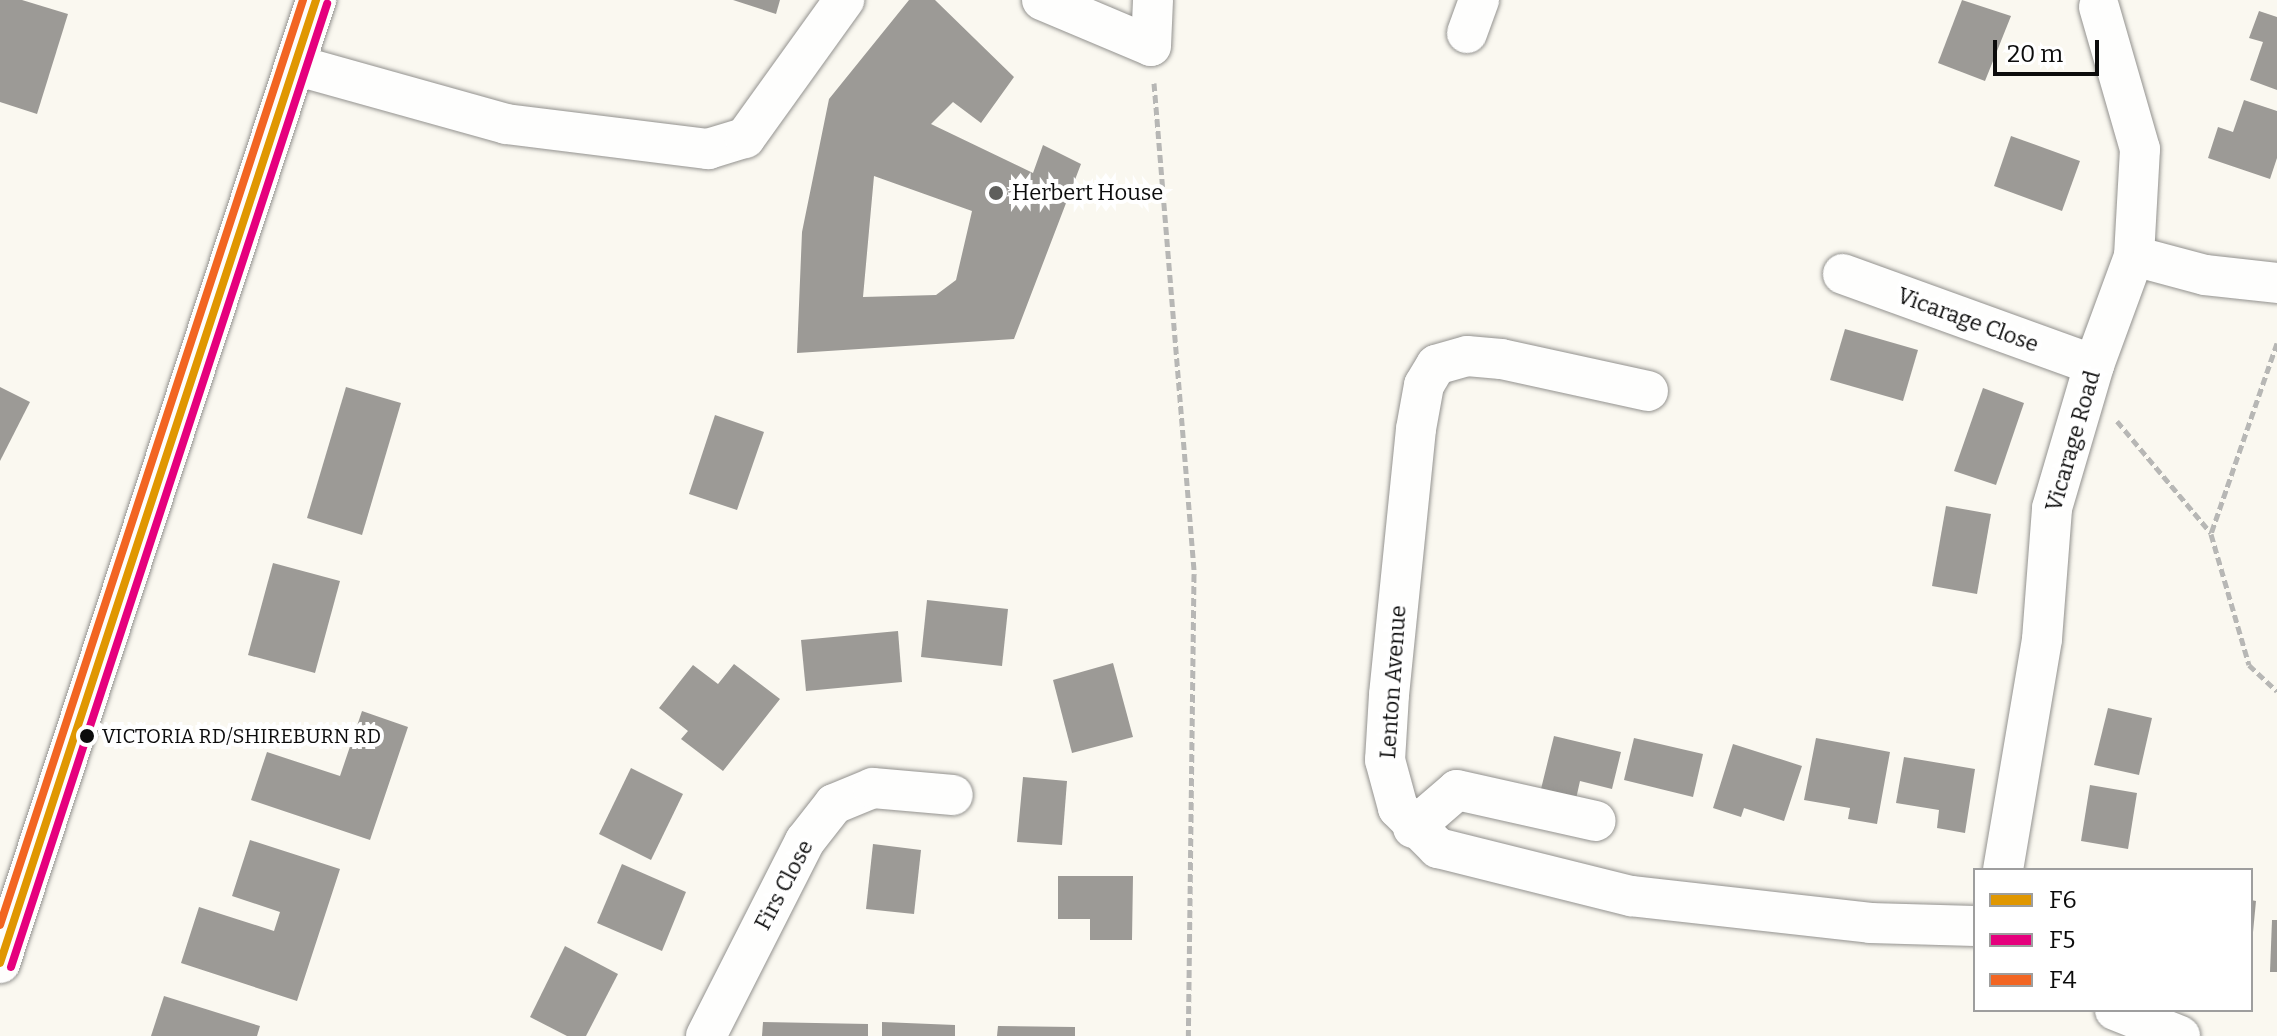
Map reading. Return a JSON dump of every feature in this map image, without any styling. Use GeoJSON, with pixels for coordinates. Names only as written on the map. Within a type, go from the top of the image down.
{"type":"FeatureCollection","features":[{"type":"Feature","properties":{"kind":"street"},"geometry":{"type":"LineString","coordinates":[[0,963],[15,859],[316,0]]}},
{"type":"Feature","properties":{"kind":"street"},"geometry":{"type":"LineString","coordinates":[[295,65],[506,124],[708,149],[745,138],[844,0]]}},
{"type":"Feature","properties":{"kind":"street"},"geometry":{"type":"LineString","coordinates":[[1042,0],[1151,46],[1153,0]]}},
{"type":"Feature","properties":{"kind":"street","name":"Vicarage Road"},"geometry":{"type":"LineString","coordinates":[[2003,868],[2042,639],[2052,508],[2091,375],[2134,256],[2140,149],[2099,7]]}},
{"type":"Feature","properties":{"kind":"street"},"geometry":{"type":"LineString","coordinates":[[2134,256],[2205,275],[2277,283]]}},
{"type":"Feature","properties":{"kind":"street","name":"Vicarage Close"},"geometry":{"type":"LineString","coordinates":[[1843,274],[2091,375]]}},
{"type":"Feature","properties":{"kind":"street","name":"Lenton Avenue"},"geometry":{"type":"LineString","coordinates":[[1648,391],[1467,356],[1436,365],[1424,385],[1385,760],[1389,789],[1413,828],[1438,848],[1469,858],[1670,903],[1928,927],[1973,926]]}},
{"type":"Feature","properties":{"kind":"street","name":"Firs Close"},"geometry":{"type":"LineString","coordinates":[[706,1036],[805,841],[834,804],[873,788],[953,795]]}},
{"type":"Feature","properties":{"kind":"street"},"geometry":{"type":"LineString","coordinates":[[1413,828],[1457,790],[1596,821]]}},
{"type":"Feature","properties":{"kind":"street"},"geometry":{"type":"LineString","coordinates":[[2120,1012],[2180,1036]]}},
{"type":"Feature","properties":{"kind":"path"},"geometry":{"type":"LineString","coordinates":[[1151,46],[1194,574],[1188,1036]]}},
{"type":"Feature","properties":{"kind":"path"},"geometry":{"type":"LineString","coordinates":[[2211,534],[2277,343]]}},
{"type":"Feature","properties":{"kind":"path"},"geometry":{"type":"LineString","coordinates":[[2091,375],[2211,534],[2249,665],[2277,691]]}},
{"type":"Feature","properties":{"kind":"building"},"geometry":{"type":"Polygon","coordinates":[[[0,0],[22,0],[68,14],[37,114],[0,102],[0,0]]]}},
{"type":"Feature","properties":{"kind":"building"},"geometry":{"type":"Polygon","coordinates":[[[733,0],[780,0],[776,14],[733,0]]]}},
{"type":"Feature","properties":{"kind":"building","name":"Herbert House"},"geometry":{"type":"Polygon","coordinates":[[[909,0],[935,0],[1014,77],[981,123],[953,102],[931,124],[1033,173],[1043,145],[1081,164],[1014,339],[797,353],[802,232],[829,99],[909,0]],[[874,176],[863,297],[936,295],[956,280],[972,211],[874,176]]]}},
{"type":"Feature","properties":{"kind":"building"},"geometry":{"type":"Polygon","coordinates":[[[1962,0],[2011,16],[1985,81],[1938,63],[1962,0]]]}},
{"type":"Feature","properties":{"kind":"building"},"geometry":{"type":"Polygon","coordinates":[[[2259,11],[2277,17],[2277,90],[2250,80],[2263,42],[2249,38],[2259,11]]]}},
{"type":"Feature","properties":{"kind":"building"},"geometry":{"type":"Polygon","coordinates":[[[2244,100],[2277,111],[2277,158],[2270,179],[2208,158],[2218,127],[2233,132],[2244,100]]]}},
{"type":"Feature","properties":{"kind":"building"},"geometry":{"type":"Polygon","coordinates":[[[2011,136],[2080,161],[2062,211],[1994,186],[2011,136]]]}},
{"type":"Feature","properties":{"kind":"building"},"geometry":{"type":"Polygon","coordinates":[[[1845,329],[1918,350],[1903,401],[1830,380],[1845,329]]]}},
{"type":"Feature","properties":{"kind":"building"},"geometry":{"type":"Polygon","coordinates":[[[0,387],[30,402],[0,461],[0,387]]]}},
{"type":"Feature","properties":{"kind":"building"},"geometry":{"type":"Polygon","coordinates":[[[346,387],[401,403],[362,535],[307,518],[346,387]]]}},
{"type":"Feature","properties":{"kind":"building"},"geometry":{"type":"Polygon","coordinates":[[[1983,388],[2024,403],[1996,485],[1954,471],[1983,388]]]}},
{"type":"Feature","properties":{"kind":"building"},"geometry":{"type":"Polygon","coordinates":[[[715,415],[764,432],[737,510],[689,494],[715,415]]]}},
{"type":"Feature","properties":{"kind":"building"},"geometry":{"type":"Polygon","coordinates":[[[1946,506],[1991,514],[1977,594],[1932,586],[1946,506]]]}},
{"type":"Feature","properties":{"kind":"building"},"geometry":{"type":"Polygon","coordinates":[[[273,563],[340,581],[315,673],[248,655],[273,563]]]}},
{"type":"Feature","properties":{"kind":"building"},"geometry":{"type":"Polygon","coordinates":[[[927,600],[1008,609],[1002,666],[921,657],[927,600]]]}},
{"type":"Feature","properties":{"kind":"building"},"geometry":{"type":"Polygon","coordinates":[[[898,631],[902,682],[806,691],[801,640],[898,631]]]}},
{"type":"Feature","properties":{"kind":"building"},"geometry":{"type":"Polygon","coordinates":[[[1113,663],[1133,737],[1072,753],[1053,680],[1113,663]]]}},
{"type":"Feature","properties":{"kind":"building"},"geometry":{"type":"Polygon","coordinates":[[[734,664],[780,699],[723,771],[681,739],[688,731],[659,708],[693,665],[718,684],[734,664]]]}},
{"type":"Feature","properties":{"kind":"building"},"geometry":{"type":"Polygon","coordinates":[[[2108,708],[2152,718],[2139,775],[2094,765],[2108,708]]]}},
{"type":"Feature","properties":{"kind":"building"},"geometry":{"type":"Polygon","coordinates":[[[362,711],[408,727],[370,840],[251,800],[267,752],[340,776],[362,711]]]}},
{"type":"Feature","properties":{"kind":"building"},"geometry":{"type":"Polygon","coordinates":[[[1554,736],[1621,752],[1612,789],[1580,781],[1576,799],[1541,789],[1554,736]]]}},
{"type":"Feature","properties":{"kind":"building"},"geometry":{"type":"Polygon","coordinates":[[[1634,738],[1703,754],[1693,797],[1624,780],[1634,738]]]}},
{"type":"Feature","properties":{"kind":"building"},"geometry":{"type":"Polygon","coordinates":[[[1816,738],[1890,752],[1877,824],[1848,819],[1850,808],[1804,800],[1816,738]]]}},
{"type":"Feature","properties":{"kind":"building"},"geometry":{"type":"Polygon","coordinates":[[[1733,744],[1802,766],[1784,821],[1744,808],[1741,817],[1713,808],[1733,744]]]}},
{"type":"Feature","properties":{"kind":"building"},"geometry":{"type":"Polygon","coordinates":[[[1904,757],[1975,769],[1965,833],[1937,828],[1939,810],[1896,803],[1904,757]]]}},
{"type":"Feature","properties":{"kind":"building"},"geometry":{"type":"Polygon","coordinates":[[[631,768],[683,794],[651,860],[599,834],[631,768]]]}},
{"type":"Feature","properties":{"kind":"building"},"geometry":{"type":"Polygon","coordinates":[[[1023,777],[1067,781],[1062,845],[1017,842],[1023,777]]]}},
{"type":"Feature","properties":{"kind":"building"},"geometry":{"type":"Polygon","coordinates":[[[2090,785],[2137,793],[2128,849],[2081,841],[2090,785]]]}},
{"type":"Feature","properties":{"kind":"building"},"geometry":{"type":"Polygon","coordinates":[[[250,840],[340,869],[297,1001],[181,963],[199,907],[274,931],[280,912],[232,896],[250,840]]]}},
{"type":"Feature","properties":{"kind":"building"},"geometry":{"type":"Polygon","coordinates":[[[873,844],[921,850],[914,914],[866,909],[873,844]]]}},
{"type":"Feature","properties":{"kind":"building"},"geometry":{"type":"Polygon","coordinates":[[[622,864],[686,892],[662,951],[597,923],[622,864]]]}},
{"type":"Feature","properties":{"kind":"building"},"geometry":{"type":"Polygon","coordinates":[[[1058,876],[1133,876],[1132,940],[1090,940],[1090,919],[1058,919],[1058,876]]]}},
{"type":"Feature","properties":{"kind":"building"},"geometry":{"type":"Polygon","coordinates":[[[2253,900],[2256,901],[2253,932],[2253,900]]]}},
{"type":"Feature","properties":{"kind":"building"},"geometry":{"type":"Polygon","coordinates":[[[2272,920],[2277,920],[2277,972],[2270,972],[2272,920]]]}},
{"type":"Feature","properties":{"kind":"building"},"geometry":{"type":"Polygon","coordinates":[[[565,946],[618,974],[586,1036],[567,1036],[530,1017],[565,946]]]}},
{"type":"Feature","properties":{"kind":"building"},"geometry":{"type":"Polygon","coordinates":[[[164,996],[260,1026],[257,1036],[151,1036],[164,996]]]}},
{"type":"Feature","properties":{"kind":"building"},"geometry":{"type":"Polygon","coordinates":[[[763,1022],[868,1024],[868,1036],[762,1036],[763,1022]]]}},
{"type":"Feature","properties":{"kind":"building"},"geometry":{"type":"Polygon","coordinates":[[[882,1022],[955,1025],[955,1036],[882,1036],[882,1022]]]}},
{"type":"Feature","properties":{"kind":"building"},"geometry":{"type":"Polygon","coordinates":[[[998,1026],[1075,1027],[1075,1036],[997,1036],[998,1026]]]}},
{"type":"Feature","properties":{"kind":"transit line","name":"F4"},"geometry":{"type":"LineString","coordinates":[[0,925],[303,0]]}},
{"type":"Feature","properties":{"kind":"transit line","name":"F6"},"geometry":{"type":"LineString","coordinates":[[0,963],[316,0]]}},
{"type":"Feature","properties":{"kind":"transit line","name":"F5"},"geometry":{"type":"LineString","coordinates":[[11,967],[327,4]]}},
{"type":"Feature","properties":{"kind":"place","name":"Herbert House"},"geometry":{"type":"Point","coordinates":[996,193]}},
{"type":"Feature","properties":{"kind":"place","name":"VICTORIA RD/SHIREBURN RD"},"geometry":{"type":"Point","coordinates":[87,736]}}]}
